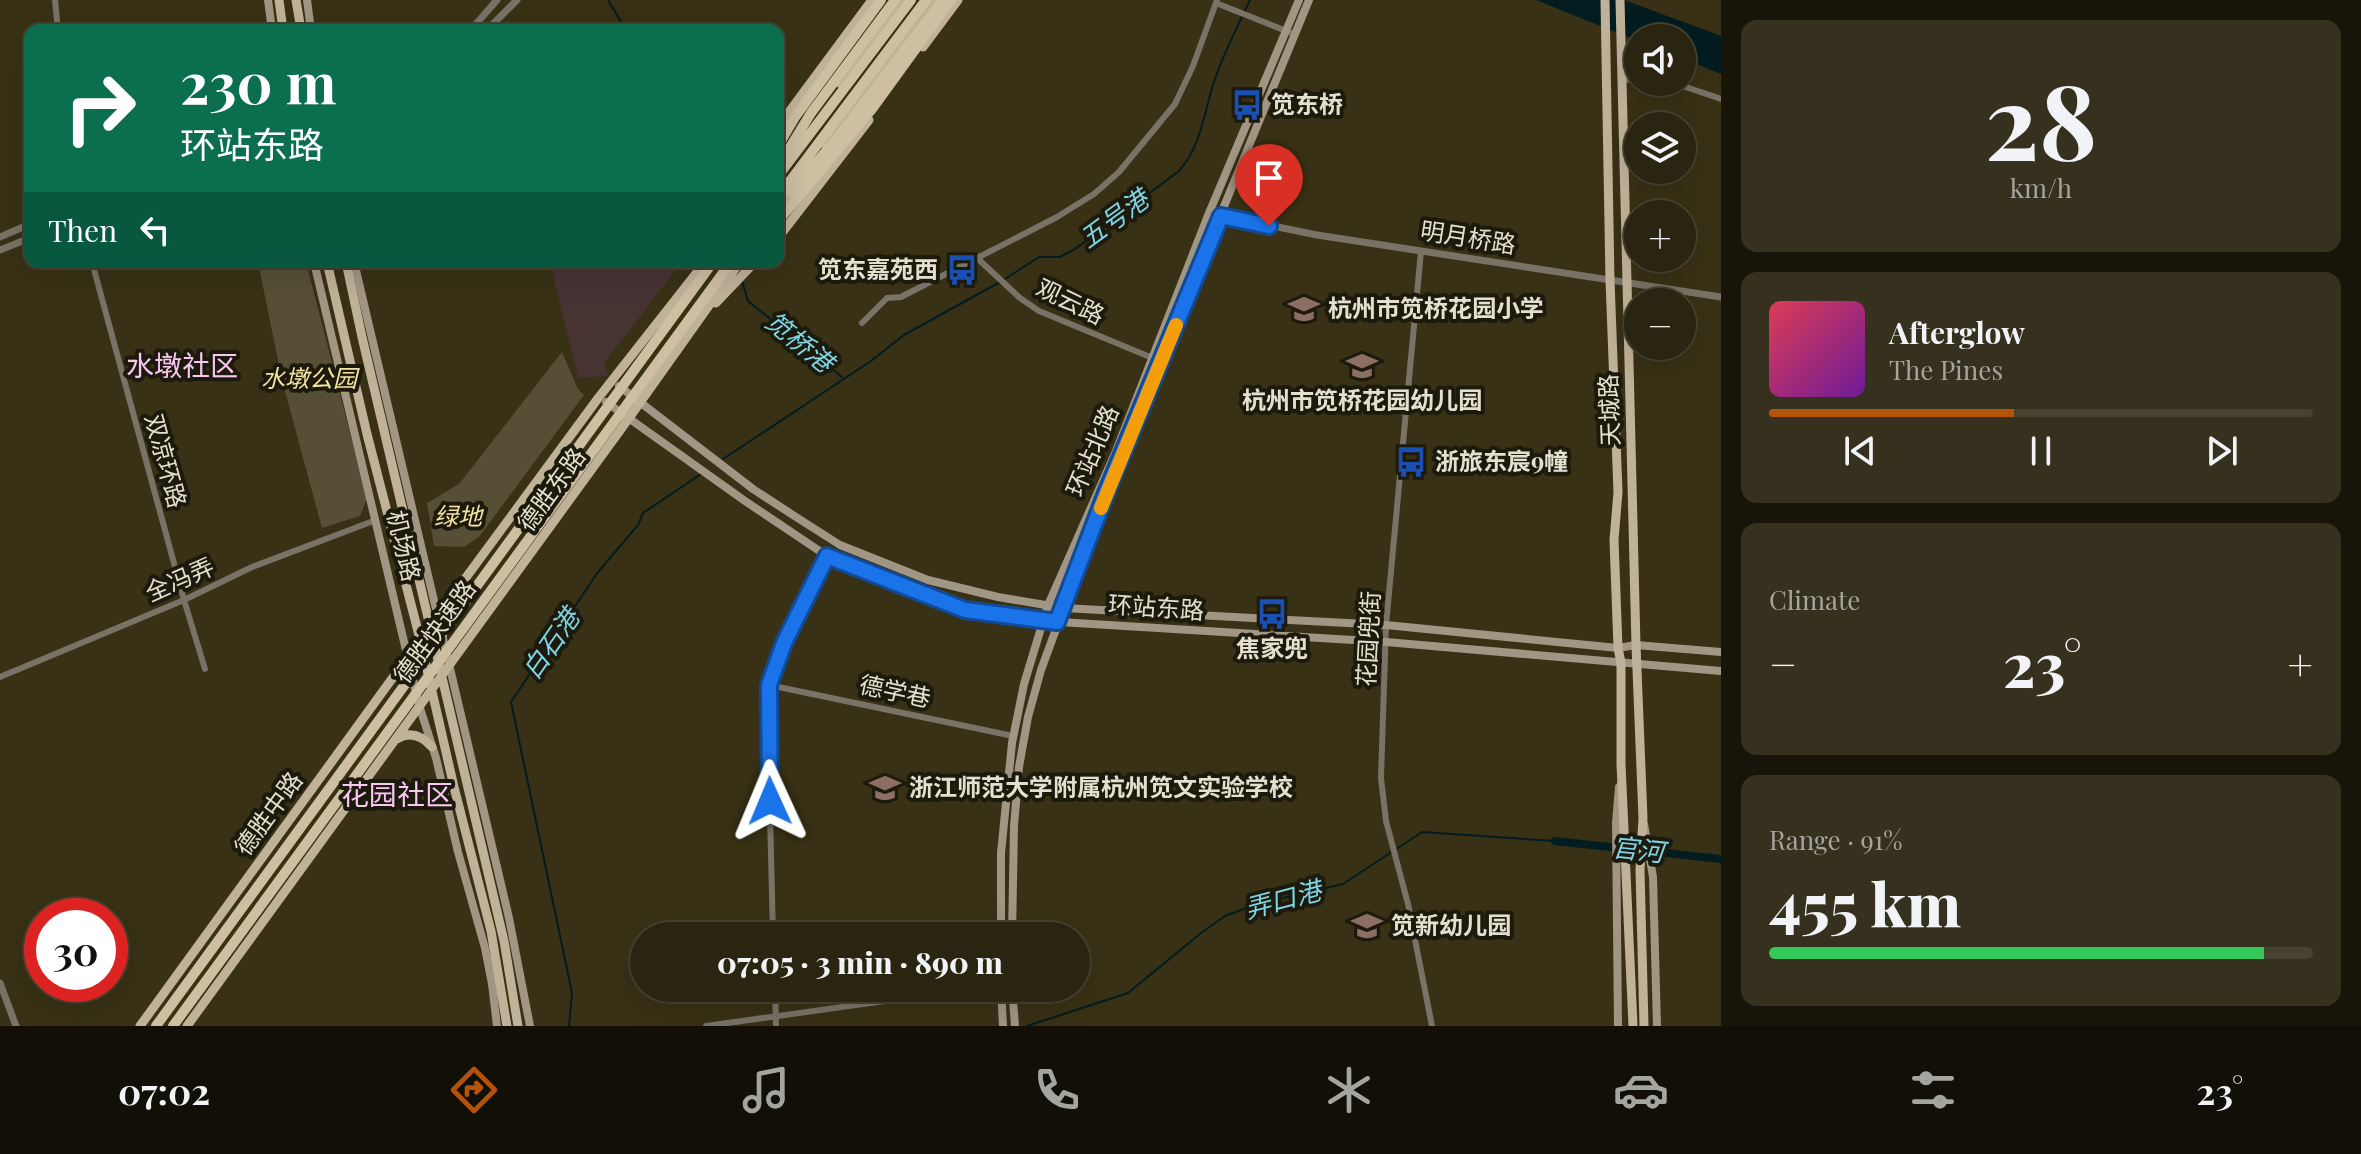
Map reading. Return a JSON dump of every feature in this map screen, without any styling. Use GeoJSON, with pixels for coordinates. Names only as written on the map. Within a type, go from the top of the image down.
{"type":"FeatureCollection","features":[{"type":"Feature","properties":{"kind":"highway"},"geometry":{"type":"LineString","coordinates":[[784,136],[881,0]]}},
{"type":"Feature","properties":{"kind":"highway"},"geometry":{"type":"LineString","coordinates":[[784,158],[811,113],[895,0]]}},
{"type":"Feature","properties":{"kind":"highway"},"geometry":{"type":"LineString","coordinates":[[784,168],[911,0]]}},
{"type":"Feature","properties":{"kind":"highway"},"geometry":{"type":"LineString","coordinates":[[784,189],[926,0]]}},
{"type":"Feature","properties":{"kind":"highway"},"geometry":{"type":"LineString","coordinates":[[791,192],[839,136],[943,0]]}},
{"type":"Feature","properties":{"kind":"highway"},"geometry":{"type":"LineString","coordinates":[[784,214],[872,109],[951,0]]}},
{"type":"Feature","properties":{"kind":"highway","name":"德胜快速路"},"geometry":{"type":"LineString","coordinates":[[156,1026],[707,268]]}},
{"type":"Feature","properties":{"kind":"highway","name":"德胜快速路"},"geometry":{"type":"LineString","coordinates":[[173,1026],[722,287],[729,268]]}},
{"type":"Feature","properties":{"kind":"highway"},"geometry":{"type":"LineString","coordinates":[[722,287],[734,268]]}},
{"type":"Feature","properties":{"kind":"main road"},"geometry":{"type":"LineString","coordinates":[[268,0],[271,24]]}},
{"type":"Feature","properties":{"kind":"main road"},"geometry":{"type":"LineString","coordinates":[[279,0],[282,24]]}},
{"type":"Feature","properties":{"kind":"main road"},"geometry":{"type":"LineString","coordinates":[[296,0],[300,24]]}},
{"type":"Feature","properties":{"kind":"main road"},"geometry":{"type":"LineString","coordinates":[[307,0],[310,24]]}},
{"type":"Feature","properties":{"kind":"main road"},"geometry":{"type":"LineString","coordinates":[[784,121],[872,0]]}},
{"type":"Feature","properties":{"kind":"main road"},"geometry":{"type":"LineString","coordinates":[[784,160],[904,0]]}},
{"type":"Feature","properties":{"kind":"main road"},"geometry":{"type":"LineString","coordinates":[[784,201],[935,0]]}},
{"type":"Feature","properties":{"kind":"main road"},"geometry":{"type":"LineString","coordinates":[[784,230],[958,0]]}},
{"type":"Feature","properties":{"kind":"main road","name":"环站北路"},"geometry":{"type":"LineString","coordinates":[[1012,922],[1014,826],[1019,767],[1041,670],[1209,213],[1299,0]]}},
{"type":"Feature","properties":{"kind":"main road","name":"环站北路"},"geometry":{"type":"LineString","coordinates":[[1001,922],[1001,853],[1013,736],[1024,684],[1048,605],[1221,216],[1286,31],[1309,0]]}},
{"type":"Feature","properties":{"kind":"main road","name":"天城路"},"geometry":{"type":"LineString","coordinates":[[1605,0],[1618,492],[1614,540],[1621,663],[1620,832],[1633,1026]]}},
{"type":"Feature","properties":{"kind":"main road","name":"天城路"},"geometry":{"type":"LineString","coordinates":[[1620,0],[1643,818],[1644,1026]]}},
{"type":"Feature","properties":{"kind":"main road","name":"机场路"},"geometry":{"type":"LineString","coordinates":[[315,268],[419,705],[485,948],[497,1026]]}},
{"type":"Feature","properties":{"kind":"main road","name":"机场路"},"geometry":{"type":"LineString","coordinates":[[328,268],[491,931],[507,1026]]}},
{"type":"Feature","properties":{"kind":"main road","name":"机场路"},"geometry":{"type":"LineString","coordinates":[[347,268],[442,676],[488,849],[518,1026]]}},
{"type":"Feature","properties":{"kind":"main road","name":"机场路"},"geometry":{"type":"LineString","coordinates":[[355,268],[438,615],[530,1026]]}},
{"type":"Feature","properties":{"kind":"main road","name":"德胜东路"},"geometry":{"type":"LineString","coordinates":[[431,625],[695,268]]}},
{"type":"Feature","properties":{"kind":"main road","name":"德胜东路"},"geometry":{"type":"LineString","coordinates":[[656,323],[705,268]]}},
{"type":"Feature","properties":{"kind":"main road","name":"德胜东路"},"geometry":{"type":"LineString","coordinates":[[442,676],[722,287],[748,268]]}},
{"type":"Feature","properties":{"kind":"main road","name":"环站东路"},"geometry":{"type":"LineString","coordinates":[[612,380],[745,483],[840,545],[928,580],[998,597],[1063,608],[1386,625],[1618,648],[1636,645],[1721,652]]}},
{"type":"Feature","properties":{"kind":"main road","name":"环站东路"},"geometry":{"type":"LineString","coordinates":[[599,397],[827,556],[965,610],[1043,621],[1386,642],[1721,671]]}},
{"type":"Feature","properties":{"kind":"main road","name":"德胜中路"},"geometry":{"type":"LineString","coordinates":[[140,1026],[431,625]]}},
{"type":"Feature","properties":{"kind":"main road"},"geometry":{"type":"LineString","coordinates":[[187,1026],[442,676]]}},
{"type":"Feature","properties":{"kind":"main road"},"geometry":{"type":"LineString","coordinates":[[391,744],[408,735],[425,739],[432,747]]}},
{"type":"Feature","properties":{"kind":"main road"},"geometry":{"type":"LineString","coordinates":[[448,806],[454,787]]}},
{"type":"Feature","properties":{"kind":"main road","name":"天城路"},"geometry":{"type":"LineString","coordinates":[[1643,818],[1652,868],[1657,1026]]}},
{"type":"Feature","properties":{"kind":"main road","name":"天城路"},"geometry":{"type":"LineString","coordinates":[[1618,1026],[1621,865]]}},
{"type":"Feature","properties":{"kind":"main road"},"geometry":{"type":"LineString","coordinates":[[1002,1002],[1003,1026]]}},
{"type":"Feature","properties":{"kind":"main road"},"geometry":{"type":"LineString","coordinates":[[1014,1002],[1015,1026]]}},
{"type":"Feature","properties":{"kind":"street"},"geometry":{"type":"LineString","coordinates":[[55,0],[57,24]]}},
{"type":"Feature","properties":{"kind":"street"},"geometry":{"type":"LineString","coordinates":[[476,24],[497,0]]}},
{"type":"Feature","properties":{"kind":"street"},"geometry":{"type":"LineString","coordinates":[[493,24],[517,0]]}},
{"type":"Feature","properties":{"kind":"street"},"geometry":{"type":"LineString","coordinates":[[862,323],[887,298],[901,297],[1057,217],[1094,194],[1119,172],[1175,104],[1193,66],[1216,1],[1286,31]]}},
{"type":"Feature","properties":{"kind":"street"},"geometry":{"type":"LineString","coordinates":[[1696,90],[1721,99]]}},
{"type":"Feature","properties":{"kind":"street","name":"明月桥路"},"geometry":{"type":"LineString","coordinates":[[1209,213],[1317,235],[1721,297]]}},
{"type":"Feature","properties":{"kind":"street"},"geometry":{"type":"LineString","coordinates":[[0,237],[24,227]]}},
{"type":"Feature","properties":{"kind":"street"},"geometry":{"type":"LineString","coordinates":[[0,250],[24,240]]}},
{"type":"Feature","properties":{"kind":"street","name":"花园兜街"},"geometry":{"type":"LineString","coordinates":[[1421,251],[1386,625],[1381,778],[1386,821],[1401,875],[1432,1026]]}},
{"type":"Feature","properties":{"kind":"street","name":"观云路"},"geometry":{"type":"LineString","coordinates":[[976,257],[1020,298],[1039,311],[1156,360]]}},
{"type":"Feature","properties":{"kind":"street","name":"双凉环路"},"geometry":{"type":"LineString","coordinates":[[94,268],[205,669]]}},
{"type":"Feature","properties":{"kind":"street","name":"全冯弄"},"geometry":{"type":"LineString","coordinates":[[0,677],[184,600],[252,567],[376,520]]}},
{"type":"Feature","properties":{"kind":"street"},"geometry":{"type":"LineString","coordinates":[[773,922],[769,685],[784,643],[827,556]]}},
{"type":"Feature","properties":{"kind":"street","name":"德学巷"},"geometry":{"type":"LineString","coordinates":[[769,685],[1013,736]]}},
{"type":"Feature","properties":{"kind":"street"},"geometry":{"type":"LineString","coordinates":[[0,983],[16,1026]]}},
{"type":"Feature","properties":{"kind":"street"},"geometry":{"type":"LineString","coordinates":[[776,1002],[776,1026]]}},
{"type":"Feature","properties":{"kind":"street"},"geometry":{"type":"LineString","coordinates":[[706,1026],[877,1002]]}},
{"type":"Feature","properties":{"kind":"shaded area"},"geometry":{"type":"Polygon","coordinates":[[[551,268],[677,268],[604,363],[608,376],[578,378],[551,268]]]}},
{"type":"Feature","properties":{"kind":"green space","name":"水墩公园"},"geometry":{"type":"Polygon","coordinates":[[[259,268],[308,268],[367,499],[360,516],[322,528],[282,380],[259,268]]]}},
{"type":"Feature","properties":{"kind":"green space","name":"绿地"},"geometry":{"type":"Polygon","coordinates":[[[562,352],[578,389],[584,395],[479,537],[464,547],[434,546],[427,503],[459,484],[562,352]]]}},
{"type":"Feature","properties":{"kind":"water"},"geometry":{"type":"Polygon","coordinates":[[[1536,0],[1624,0],[1689,24],[1624,24],[1624,35],[1536,0]]]}},
{"type":"Feature","properties":{"kind":"water"},"geometry":{"type":"Polygon","coordinates":[[[1696,27],[1721,36],[1721,74],[1696,64],[1696,27]]]}},
{"type":"Feature","properties":{"kind":"waterway","name":"笕桥港"},"geometry":{"type":"LineString","coordinates":[[608,0],[622,24]]}},
{"type":"Feature","properties":{"kind":"waterway","name":"五号港"},"geometry":{"type":"LineString","coordinates":[[1005,279],[1039,257],[1060,257],[1075,249],[1179,171],[1198,139],[1219,69],[1250,0]]}},
{"type":"Feature","properties":{"kind":"waterway","name":"笕桥港"},"geometry":{"type":"LineString","coordinates":[[742,281],[748,301],[842,377]]}},
{"type":"Feature","properties":{"kind":"waterway","name":"五号港"},"geometry":{"type":"LineString","coordinates":[[723,459],[871,361],[904,335],[1000,282]]}},
{"type":"Feature","properties":{"kind":"waterway","name":"白石港"},"geometry":{"type":"LineString","coordinates":[[569,1026],[572,993],[511,702],[598,572],[638,525],[643,513],[701,474]]}},
{"type":"Feature","properties":{"kind":"waterway","name":"弄口港"},"geometry":{"type":"LineString","coordinates":[[1027,1026],[1128,993],[1225,916],[1257,904],[1343,884],[1422,832],[1555,841]]}},
{"type":"Feature","properties":{"kind":"waterway","name":"官河"},"geometry":{"type":"LineString","coordinates":[[1555,841],[1721,859]]}},
{"type":"Feature","properties":{"kind":"slow traffic"},"geometry":{"type":"LineString","coordinates":[[1101,508],[1176,325]]}},
{"type":"Feature","properties":{"kind":"place","name":"笕东桥"},"geometry":{"type":"Point","coordinates":[1247,105]}},
{"type":"Feature","properties":{"kind":"place","name":"笕东嘉苑西"},"geometry":{"type":"Point","coordinates":[962,270]}},
{"type":"Feature","properties":{"kind":"place","name":"杭州市笕桥花园小学"},"geometry":{"type":"Point","coordinates":[1304,309]}},
{"type":"Feature","properties":{"kind":"place","name":"杭州市笕桥花园幼儿园"},"geometry":{"type":"Point","coordinates":[1362,366]}},
{"type":"Feature","properties":{"kind":"place","name":"浙旅东宸9幢"},"geometry":{"type":"Point","coordinates":[1411,462]}},
{"type":"Feature","properties":{"kind":"place","name":"焦家兜"},"geometry":{"type":"Point","coordinates":[1272,614]}},
{"type":"Feature","properties":{"kind":"place","name":"浙江师范大学附属杭州笕文实验学校"},"geometry":{"type":"Point","coordinates":[885,788]}},
{"type":"Feature","properties":{"kind":"place","name":"笕新幼儿园"},"geometry":{"type":"Point","coordinates":[1367,926]}},
{"type":"Feature","properties":{"kind":"district","name":"水墩社区"},"geometry":{"type":"Point","coordinates":[182,366]}},
{"type":"Feature","properties":{"kind":"district","name":"花园社区"},"geometry":{"type":"Point","coordinates":[397,795]}},
{"type":"Feature","properties":{"kind":"route"},"geometry":{"type":"LineString","coordinates":[[770,801],[769,685],[784,643],[827,556],[965,610],[1057,622],[1106,493],[1221,216],[1269,226]]}}]}
